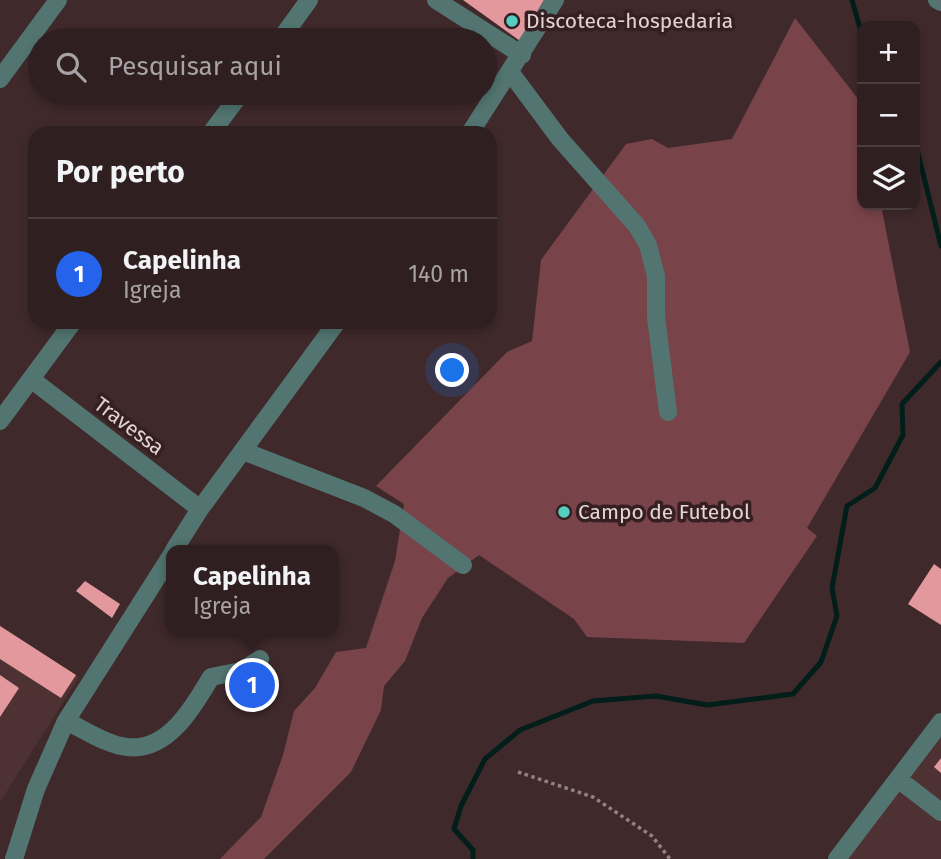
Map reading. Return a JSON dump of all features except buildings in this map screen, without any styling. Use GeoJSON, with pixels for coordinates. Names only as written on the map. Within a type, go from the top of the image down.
{"type":"FeatureCollection","features":[{"type":"Feature","properties":{"kind":"street"},"geometry":{"type":"LineString","coordinates":[[37,28],[58,0]]}},
{"type":"Feature","properties":{"kind":"street"},"geometry":{"type":"LineString","coordinates":[[288,28],[309,0]]}},
{"type":"Feature","properties":{"kind":"street"},"geometry":{"type":"LineString","coordinates":[[436,0],[480,28]]}},
{"type":"Feature","properties":{"kind":"street"},"geometry":{"type":"LineString","coordinates":[[497,92],[555,0]]}},
{"type":"Feature","properties":{"kind":"street"},"geometry":{"type":"LineString","coordinates":[[497,39],[522,55]]}},
{"type":"Feature","properties":{"kind":"street"},"geometry":{"type":"LineString","coordinates":[[0,79],[28,41]]}},
{"type":"Feature","properties":{"kind":"street"},"geometry":{"type":"LineString","coordinates":[[510,72],[560,139],[637,226],[648,245],[656,276],[656,317],[668,412]]}},
{"type":"Feature","properties":{"kind":"street"},"geometry":{"type":"LineString","coordinates":[[216,126],[232,105]]}},
{"type":"Feature","properties":{"kind":"street"},"geometry":{"type":"LineString","coordinates":[[475,126],[488,105]]}},
{"type":"Feature","properties":{"kind":"street"},"geometry":{"type":"LineString","coordinates":[[0,421],[68,329]]}},
{"type":"Feature","properties":{"kind":"street"},"geometry":{"type":"LineString","coordinates":[[177,545],[200,509],[332,329]]}},
{"type":"Feature","properties":{"kind":"street","name":"Travessa"},"geometry":{"type":"LineString","coordinates":[[31,379],[200,509]]}},
{"type":"Feature","properties":{"kind":"street"},"geometry":{"type":"LineString","coordinates":[[243,451],[364,498],[394,514],[463,565]]}},
{"type":"Feature","properties":{"kind":"street"},"geometry":{"type":"LineString","coordinates":[[14,859],[36,789],[66,721],[166,563]]}},
{"type":"Feature","properties":{"kind":"street"},"geometry":{"type":"LineString","coordinates":[[66,721],[128,747],[159,741],[189,713],[211,677],[241,671],[260,659]]}},
{"type":"Feature","properties":{"kind":"street"},"geometry":{"type":"LineString","coordinates":[[837,859],[941,722]]}},
{"type":"Feature","properties":{"kind":"street"},"geometry":{"type":"LineString","coordinates":[[898,779],[941,812]]}},
{"type":"Feature","properties":{"kind":"path"},"geometry":{"type":"LineString","coordinates":[[518,772],[593,797],[652,836],[670,859]]}},
{"type":"Feature","properties":{"kind":"shaded area"},"geometry":{"type":"Polygon","coordinates":[[[795,18],[857,98],[857,210],[882,210],[910,352],[807,528],[817,536],[744,643],[587,637],[574,619],[479,555],[448,578],[422,618],[405,661],[384,686],[381,710],[351,772],[264,859],[220,859],[261,817],[283,755],[294,711],[315,688],[336,652],[366,648],[395,561],[404,504],[376,486],[507,352],[532,341],[541,260],[626,144],[652,139],[668,148],[732,139],[795,18]]]}},
{"type":"Feature","properties":{"kind":"shaded area"},"geometry":{"type":"Polygon","coordinates":[[[0,625],[79,677],[0,802],[0,625]]]}},
{"type":"Feature","properties":{"kind":"shaded area"},"geometry":{"type":"Polygon","coordinates":[[[941,722],[941,859],[837,859],[941,722]]]}},
{"type":"Feature","properties":{"kind":"waterway"},"geometry":{"type":"LineString","coordinates":[[852,0],[858,21]]}},
{"type":"Feature","properties":{"kind":"waterway"},"geometry":{"type":"LineString","coordinates":[[916,147],[941,246]]}},
{"type":"Feature","properties":{"kind":"waterway"},"geometry":{"type":"LineString","coordinates":[[473,859],[473,850],[454,829],[461,806],[485,759],[520,730],[593,701],[656,696],[707,705],[793,694],[821,662],[837,616],[832,588],[847,506],[875,488],[903,435],[902,404],[941,362]]}},
{"type":"Feature","properties":{"kind":"place","name":"Discoteca-hospedaria"},"geometry":{"type":"Point","coordinates":[512,21]}},
{"type":"Feature","properties":{"kind":"place","name":"Campo de Futebol"},"geometry":{"type":"Point","coordinates":[564,512]}},
{"type":"Feature","properties":{"kind":"place","name":"Capelinha"},"geometry":{"type":"Point","coordinates":[252,685]}}]}
